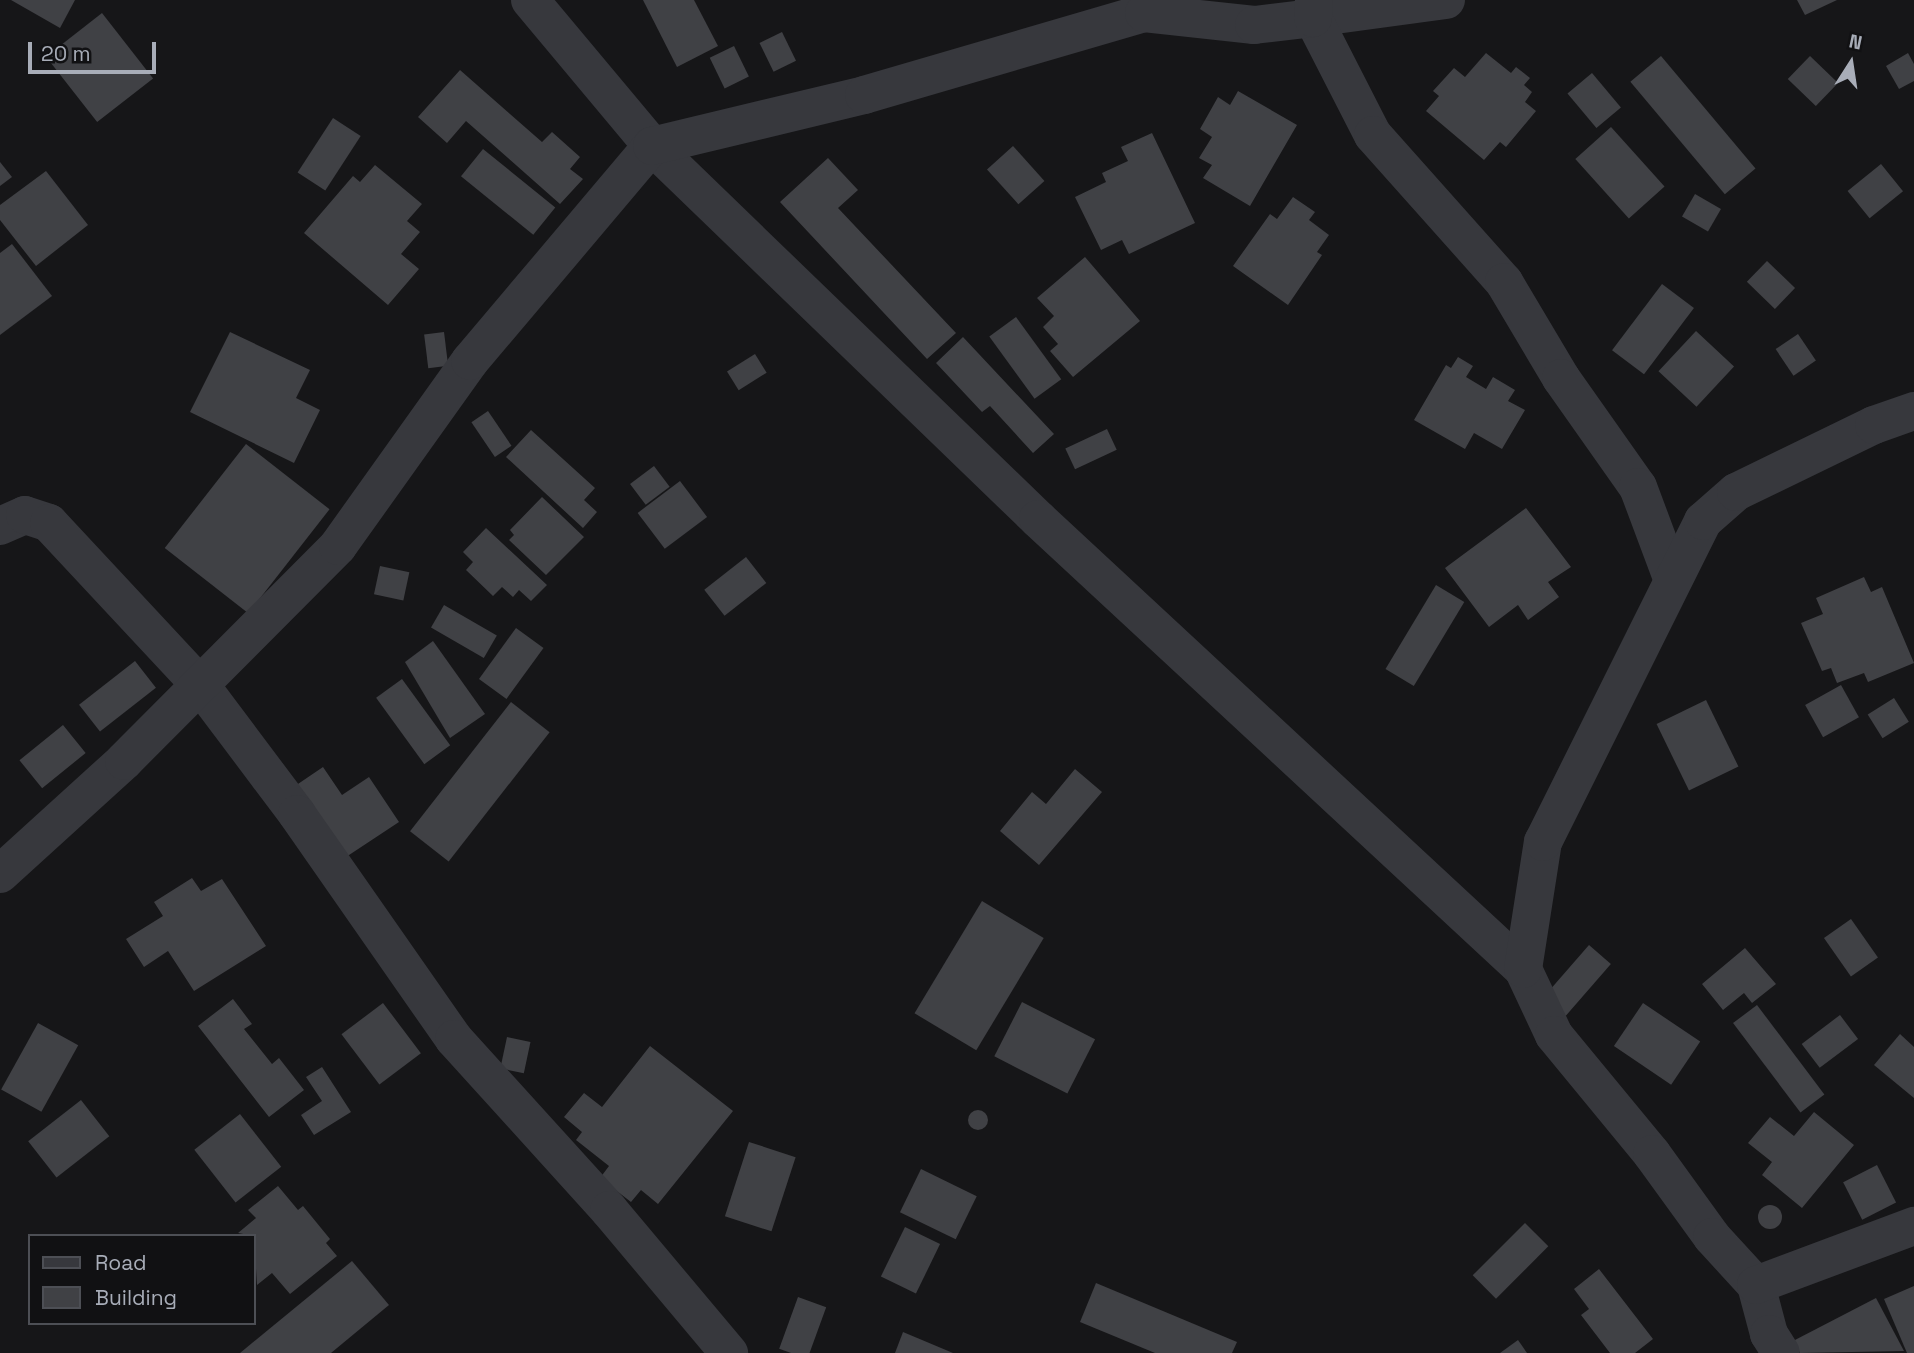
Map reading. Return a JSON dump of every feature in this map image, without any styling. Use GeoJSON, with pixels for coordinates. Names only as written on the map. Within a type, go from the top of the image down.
{"type":"FeatureCollection","features":[{"type":"Feature","properties":{"kind":"street"},"geometry":{"type":"LineString","coordinates":[[530,0],[652,146],[1038,519],[1523,969],[1554,1035],[1652,1154],[1712,1237],[1755,1285],[1769,1334],[1781,1353]]}},
{"type":"Feature","properties":{"kind":"street"},"geometry":{"type":"LineString","coordinates":[[0,874],[201,686],[338,546],[470,361],[652,146],[877,92],[1144,13],[1254,25],[1313,9],[1446,0]]}},
{"type":"Feature","properties":{"kind":"street"},"geometry":{"type":"LineString","coordinates":[[1313,9],[1373,135],[1504,282],[1561,378],[1638,486],[1672,578]]}},
{"type":"Feature","properties":{"kind":"street"},"geometry":{"type":"LineString","coordinates":[[1523,969],[1543,842],[1672,578],[1703,521],[1736,492],[1874,425],[1914,411]]}},
{"type":"Feature","properties":{"kind":"street"},"geometry":{"type":"LineString","coordinates":[[0,526],[25,515],[49,523],[201,686],[298,814],[454,1039],[609,1210],[729,1353]]}},
{"type":"Feature","properties":{"kind":"street"},"geometry":{"type":"LineString","coordinates":[[1755,1285],[1914,1226]]}},
{"type":"Feature","properties":{"kind":"building"},"geometry":{"type":"Polygon","coordinates":[[[11,0],[75,0],[60,28],[11,0]]]}},
{"type":"Feature","properties":{"kind":"building"},"geometry":{"type":"Polygon","coordinates":[[[643,0],[694,0],[718,46],[677,67],[643,0]]]}},
{"type":"Feature","properties":{"kind":"building"},"geometry":{"type":"Polygon","coordinates":[[[1797,0],[1837,0],[1805,15],[1797,0]]]}},
{"type":"Feature","properties":{"kind":"building"},"geometry":{"type":"Polygon","coordinates":[[[102,13],[153,78],[97,122],[46,57],[102,13]]]}},
{"type":"Feature","properties":{"kind":"building"},"geometry":{"type":"Polygon","coordinates":[[[782,32],[796,61],[774,72],[760,43],[782,32]]]}},
{"type":"Feature","properties":{"kind":"building"},"geometry":{"type":"Polygon","coordinates":[[[734,46],[749,77],[725,88],[710,58],[734,46]]]}},
{"type":"Feature","properties":{"kind":"building"},"geometry":{"type":"Polygon","coordinates":[[[1486,53],[1511,73],[1516,67],[1530,78],[1524,85],[1532,92],[1525,102],[1536,111],[1506,147],[1500,142],[1484,160],[1426,111],[1439,96],[1433,91],[1454,68],[1465,77],[1486,53]]]}},
{"type":"Feature","properties":{"kind":"building"},"geometry":{"type":"Polygon","coordinates":[[[1908,53],[1914,64],[1914,81],[1899,89],[1886,66],[1908,53]]]}},
{"type":"Feature","properties":{"kind":"building"},"geometry":{"type":"Polygon","coordinates":[[[1661,56],[1755,169],[1725,194],[1630,82],[1661,56]]]}},
{"type":"Feature","properties":{"kind":"building"},"geometry":{"type":"Polygon","coordinates":[[[1810,56],[1838,83],[1816,106],[1788,79],[1810,56]]]}},
{"type":"Feature","properties":{"kind":"building"},"geometry":{"type":"Polygon","coordinates":[[[460,70],[542,142],[552,132],[580,157],[570,169],[583,179],[560,204],[466,121],[447,143],[418,117],[460,70]]]}},
{"type":"Feature","properties":{"kind":"building"},"geometry":{"type":"Polygon","coordinates":[[[1592,73],[1621,107],[1596,128],[1567,94],[1592,73]]]}},
{"type":"Feature","properties":{"kind":"building"},"geometry":{"type":"Polygon","coordinates":[[[1238,91],[1297,125],[1250,206],[1203,178],[1212,165],[1199,158],[1212,137],[1200,129],[1218,97],[1230,105],[1238,91]]]}},
{"type":"Feature","properties":{"kind":"building"},"geometry":{"type":"Polygon","coordinates":[[[333,118],[361,136],[325,190],[298,173],[333,118]]]}},
{"type":"Feature","properties":{"kind":"building"},"geometry":{"type":"Polygon","coordinates":[[[1611,127],[1665,186],[1629,219],[1575,159],[1611,127]]]}},
{"type":"Feature","properties":{"kind":"building"},"geometry":{"type":"Polygon","coordinates":[[[1152,133],[1195,223],[1129,254],[1122,240],[1101,250],[1075,197],[1106,182],[1102,173],[1128,161],[1121,147],[1152,133]]]}},
{"type":"Feature","properties":{"kind":"building"},"geometry":{"type":"Polygon","coordinates":[[[1013,146],[1044,181],[1018,204],[987,169],[1013,146]]]}},
{"type":"Feature","properties":{"kind":"building"},"geometry":{"type":"Polygon","coordinates":[[[483,149],[555,208],[533,235],[461,176],[483,149]]]}},
{"type":"Feature","properties":{"kind":"building"},"geometry":{"type":"Polygon","coordinates":[[[828,158],[858,190],[838,208],[956,333],[927,359],[780,202],[828,158]]]}},
{"type":"Feature","properties":{"kind":"building"},"geometry":{"type":"Polygon","coordinates":[[[0,162],[12,177],[0,186],[0,162]]]}},
{"type":"Feature","properties":{"kind":"building"},"geometry":{"type":"Polygon","coordinates":[[[1881,164],[1903,191],[1870,218],[1848,191],[1881,164]]]}},
{"type":"Feature","properties":{"kind":"building"},"geometry":{"type":"Polygon","coordinates":[[[375,165],[422,204],[407,221],[420,232],[401,254],[419,269],[388,305],[304,233],[353,176],[360,182],[375,165]]]}},
{"type":"Feature","properties":{"kind":"building"},"geometry":{"type":"Polygon","coordinates":[[[46,171],[88,225],[36,266],[0,220],[0,205],[46,171]]]}},
{"type":"Feature","properties":{"kind":"building"},"geometry":{"type":"Polygon","coordinates":[[[1695,194],[1721,209],[1708,232],[1682,217],[1695,194]]]}},
{"type":"Feature","properties":{"kind":"building"},"geometry":{"type":"Polygon","coordinates":[[[1293,197],[1315,212],[1309,220],[1329,235],[1317,252],[1322,255],[1288,305],[1233,266],[1270,214],[1277,219],[1293,197]]]}},
{"type":"Feature","properties":{"kind":"building"},"geometry":{"type":"Polygon","coordinates":[[[12,244],[52,296],[0,335],[0,253],[12,244]]]}},
{"type":"Feature","properties":{"kind":"building"},"geometry":{"type":"Polygon","coordinates":[[[1085,257],[1140,321],[1073,377],[1050,351],[1058,344],[1043,327],[1054,316],[1037,298],[1085,257]]]}},
{"type":"Feature","properties":{"kind":"building"},"geometry":{"type":"Polygon","coordinates":[[[1767,261],[1795,288],[1775,309],[1747,282],[1767,261]]]}},
{"type":"Feature","properties":{"kind":"building"},"geometry":{"type":"Polygon","coordinates":[[[1662,284],[1694,308],[1644,374],[1612,350],[1662,284]]]}},
{"type":"Feature","properties":{"kind":"building"},"geometry":{"type":"Polygon","coordinates":[[[1016,317],[1061,379],[1035,399],[989,336],[1016,317]]]}},
{"type":"Feature","properties":{"kind":"building"},"geometry":{"type":"Polygon","coordinates":[[[1696,331],[1734,366],[1697,407],[1658,371],[1696,331]]]}},
{"type":"Feature","properties":{"kind":"building"},"geometry":{"type":"Polygon","coordinates":[[[230,332],[310,370],[296,398],[320,410],[294,463],[190,412],[230,332]]]}},
{"type":"Feature","properties":{"kind":"building"},"geometry":{"type":"Polygon","coordinates":[[[444,332],[448,366],[428,368],[424,334],[444,332]]]}},
{"type":"Feature","properties":{"kind":"building"},"geometry":{"type":"Polygon","coordinates":[[[1798,334],[1816,361],[1794,376],[1776,349],[1798,334]]]}},
{"type":"Feature","properties":{"kind":"building"},"geometry":{"type":"Polygon","coordinates":[[[963,337],[1054,434],[1033,453],[990,406],[982,412],[936,363],[963,337]]]}},
{"type":"Feature","properties":{"kind":"building"},"geometry":{"type":"Polygon","coordinates":[[[755,354],[767,373],[739,390],[727,371],[755,354]]]}},
{"type":"Feature","properties":{"kind":"building"},"geometry":{"type":"Polygon","coordinates":[[[1458,357],[1473,366],[1466,377],[1486,389],[1493,377],[1515,390],[1508,401],[1525,410],[1502,449],[1474,433],[1465,449],[1414,420],[1446,365],[1451,368],[1458,357]]]}},
{"type":"Feature","properties":{"kind":"building"},"geometry":{"type":"Polygon","coordinates":[[[488,411],[511,446],[495,457],[471,422],[488,411]]]}},
{"type":"Feature","properties":{"kind":"building"},"geometry":{"type":"Polygon","coordinates":[[[1107,429],[1117,450],[1075,469],[1065,448],[1107,429]]]}},
{"type":"Feature","properties":{"kind":"building"},"geometry":{"type":"Polygon","coordinates":[[[531,430],[595,488],[584,500],[597,512],[583,528],[506,457],[531,430]]]}},
{"type":"Feature","properties":{"kind":"building"},"geometry":{"type":"Polygon","coordinates":[[[246,444],[330,509],[248,613],[165,548],[246,444]]]}},
{"type":"Feature","properties":{"kind":"building"},"geometry":{"type":"Polygon","coordinates":[[[654,466],[670,487],[646,505],[630,484],[654,466]]]}},
{"type":"Feature","properties":{"kind":"building"},"geometry":{"type":"Polygon","coordinates":[[[680,481],[707,517],[665,549],[638,513],[680,481]]]}},
{"type":"Feature","properties":{"kind":"building"},"geometry":{"type":"Polygon","coordinates":[[[542,497],[584,537],[546,575],[509,540],[514,535],[510,530],[542,497]]]}},
{"type":"Feature","properties":{"kind":"building"},"geometry":{"type":"Polygon","coordinates":[[[1526,508],[1571,567],[1548,582],[1559,597],[1528,620],[1518,605],[1489,627],[1445,568],[1526,508]]]}},
{"type":"Feature","properties":{"kind":"building"},"geometry":{"type":"Polygon","coordinates":[[[486,528],[547,585],[531,601],[519,590],[513,597],[502,587],[493,596],[466,570],[473,562],[463,552],[486,528]]]}},
{"type":"Feature","properties":{"kind":"building"},"geometry":{"type":"Polygon","coordinates":[[[746,557],[766,583],[725,616],[704,590],[746,557]]]}},
{"type":"Feature","properties":{"kind":"building"},"geometry":{"type":"Polygon","coordinates":[[[380,566],[409,572],[403,601],[374,594],[380,566]]]}},
{"type":"Feature","properties":{"kind":"building"},"geometry":{"type":"Polygon","coordinates":[[[1864,577],[1871,592],[1882,587],[1914,663],[1868,682],[1864,673],[1837,683],[1831,668],[1822,671],[1801,623],[1823,614],[1816,598],[1864,577]]]}},
{"type":"Feature","properties":{"kind":"building"},"geometry":{"type":"Polygon","coordinates":[[[1436,585],[1464,602],[1414,686],[1386,669],[1436,585]]]}},
{"type":"Feature","properties":{"kind":"building"},"geometry":{"type":"Polygon","coordinates":[[[444,605],[497,636],[484,658],[431,628],[444,605]]]}},
{"type":"Feature","properties":{"kind":"building"},"geometry":{"type":"Polygon","coordinates":[[[516,628],[544,648],[506,699],[479,679],[516,628]]]}},
{"type":"Feature","properties":{"kind":"building"},"geometry":{"type":"Polygon","coordinates":[[[433,641],[485,714],[450,738],[405,662],[433,641]]]}},
{"type":"Feature","properties":{"kind":"building"},"geometry":{"type":"Polygon","coordinates":[[[135,661],[156,688],[100,732],[79,705],[135,661]]]}},
{"type":"Feature","properties":{"kind":"building"},"geometry":{"type":"Polygon","coordinates":[[[402,679],[450,745],[424,764],[376,698],[402,679]]]}},
{"type":"Feature","properties":{"kind":"building"},"geometry":{"type":"Polygon","coordinates":[[[1841,685],[1859,717],[1823,737],[1805,705],[1841,685]]]}},
{"type":"Feature","properties":{"kind":"building"},"geometry":{"type":"Polygon","coordinates":[[[1894,698],[1909,722],[1883,738],[1868,714],[1894,698]]]}},
{"type":"Feature","properties":{"kind":"building"},"geometry":{"type":"Polygon","coordinates":[[[1706,700],[1738,767],[1689,791],[1657,724],[1706,700]]]}},
{"type":"Feature","properties":{"kind":"building"},"geometry":{"type":"Polygon","coordinates":[[[511,702],[550,732],[449,861],[410,831],[511,702]]]}},
{"type":"Feature","properties":{"kind":"building"},"geometry":{"type":"Polygon","coordinates":[[[63,725],[86,753],[42,788],[19,760],[63,725]]]}},
{"type":"Feature","properties":{"kind":"building"},"geometry":{"type":"Polygon","coordinates":[[[323,767],[342,795],[369,777],[399,822],[343,859],[295,786],[323,767]]]}},
{"type":"Feature","properties":{"kind":"building"},"geometry":{"type":"Polygon","coordinates":[[[1075,769],[1102,792],[1039,865],[1000,831],[1032,792],[1046,804],[1075,769]]]}},
{"type":"Feature","properties":{"kind":"building"},"geometry":{"type":"Polygon","coordinates":[[[192,878],[201,891],[222,879],[266,946],[194,991],[168,951],[144,967],[126,939],[163,916],[154,902],[192,878]]]}},
{"type":"Feature","properties":{"kind":"building"},"geometry":{"type":"Polygon","coordinates":[[[982,901],[1044,938],[976,1050],[915,1013],[982,901]]]}},
{"type":"Feature","properties":{"kind":"building"},"geometry":{"type":"Polygon","coordinates":[[[1851,919],[1878,958],[1851,976],[1824,938],[1851,919]]]}},
{"type":"Feature","properties":{"kind":"building"},"geometry":{"type":"Polygon","coordinates":[[[1589,945],[1611,964],[1566,1016],[1544,997],[1589,945]]]}},
{"type":"Feature","properties":{"kind":"building"},"geometry":{"type":"Polygon","coordinates":[[[1745,948],[1776,984],[1752,1003],[1744,993],[1723,1010],[1702,984],[1745,948]]]}},
{"type":"Feature","properties":{"kind":"building"},"geometry":{"type":"Polygon","coordinates":[[[233,999],[252,1024],[244,1029],[272,1064],[279,1058],[304,1090],[269,1117],[198,1026],[233,999]]]}},
{"type":"Feature","properties":{"kind":"building"},"geometry":{"type":"Polygon","coordinates":[[[1022,1002],[1095,1039],[1067,1094],[994,1056],[1022,1002]]]}},
{"type":"Feature","properties":{"kind":"building"},"geometry":{"type":"Polygon","coordinates":[[[383,1003],[421,1053],[379,1085],[341,1034],[383,1003]]]}},
{"type":"Feature","properties":{"kind":"building"},"geometry":{"type":"Polygon","coordinates":[[[1643,1003],[1700,1042],[1671,1085],[1614,1046],[1643,1003]]]}},
{"type":"Feature","properties":{"kind":"building"},"geometry":{"type":"Polygon","coordinates":[[[1757,1005],[1824,1094],[1800,1113],[1733,1023],[1757,1005]]]}},
{"type":"Feature","properties":{"kind":"building"},"geometry":{"type":"Polygon","coordinates":[[[1840,1015],[1858,1039],[1820,1068],[1802,1044],[1840,1015]]]}},
{"type":"Feature","properties":{"kind":"building"},"geometry":{"type":"Polygon","coordinates":[[[38,1023],[78,1045],[41,1112],[1,1089],[38,1023]]]}},
{"type":"Feature","properties":{"kind":"building"},"geometry":{"type":"Polygon","coordinates":[[[1900,1034],[1914,1047],[1914,1098],[1874,1065],[1900,1034]]]}},
{"type":"Feature","properties":{"kind":"building"},"geometry":{"type":"Polygon","coordinates":[[[507,1037],[530,1042],[524,1073],[500,1068],[507,1037]]]}},
{"type":"Feature","properties":{"kind":"building"},"geometry":{"type":"Polygon","coordinates":[[[650,1046],[733,1111],[658,1204],[641,1190],[631,1202],[600,1178],[609,1166],[576,1140],[582,1132],[564,1117],[584,1093],[602,1107],[650,1046]]]}},
{"type":"Feature","properties":{"kind":"building"},"geometry":{"type":"Polygon","coordinates":[[[322,1067],[351,1112],[314,1135],[301,1115],[322,1101],[306,1077],[322,1067]]]}},
{"type":"Feature","properties":{"kind":"building"},"geometry":{"type":"Polygon","coordinates":[[[81,1100],[109,1136],[57,1177],[28,1141],[81,1100]]]}},
{"type":"Feature","properties":{"kind":"building"},"geometry":{"type":"Polygon","coordinates":[[[974,1110],[982,1110],[988,1120],[982,1130],[974,1130],[968,1124],[968,1116],[974,1110]]]}},
{"type":"Feature","properties":{"kind":"building"},"geometry":{"type":"Polygon","coordinates":[[[1814,1112],[1854,1145],[1802,1208],[1762,1175],[1772,1162],[1748,1143],[1770,1117],[1794,1136],[1814,1112]]]}},
{"type":"Feature","properties":{"kind":"building"},"geometry":{"type":"Polygon","coordinates":[[[240,1114],[281,1167],[236,1203],[194,1150],[240,1114]]]}},
{"type":"Feature","properties":{"kind":"building"},"geometry":{"type":"Polygon","coordinates":[[[749,1142],[796,1157],[771,1231],[725,1216],[749,1142]]]}},
{"type":"Feature","properties":{"kind":"building"},"geometry":{"type":"Polygon","coordinates":[[[1877,1165],[1896,1202],[1862,1220],[1843,1182],[1877,1165]]]}},
{"type":"Feature","properties":{"kind":"building"},"geometry":{"type":"Polygon","coordinates":[[[921,1169],[977,1196],[956,1239],[900,1212],[921,1169]]]}},
{"type":"Feature","properties":{"kind":"building"},"geometry":{"type":"Polygon","coordinates":[[[278,1186],[298,1210],[303,1206],[330,1239],[326,1243],[337,1256],[290,1294],[272,1273],[257,1285],[256,1234],[238,1233],[256,1218],[248,1210],[278,1186]]]}},
{"type":"Feature","properties":{"kind":"building"},"geometry":{"type":"Polygon","coordinates":[[[1765,1205],[1775,1205],[1782,1212],[1782,1222],[1775,1229],[1765,1229],[1758,1222],[1758,1212],[1765,1205]]]}},
{"type":"Feature","properties":{"kind":"building"},"geometry":{"type":"Polygon","coordinates":[[[1525,1223],[1548,1246],[1496,1299],[1473,1275],[1525,1223]]]}},
{"type":"Feature","properties":{"kind":"building"},"geometry":{"type":"Polygon","coordinates":[[[905,1227],[940,1244],[916,1294],[881,1276],[905,1227]]]}},
{"type":"Feature","properties":{"kind":"building"},"geometry":{"type":"Polygon","coordinates":[[[352,1261],[389,1305],[331,1353],[240,1353],[352,1261]]]}},
{"type":"Feature","properties":{"kind":"building"},"geometry":{"type":"Polygon","coordinates":[[[1599,1269],[1653,1339],[1635,1353],[1610,1353],[1581,1315],[1589,1309],[1574,1289],[1599,1269]]]}},
{"type":"Feature","properties":{"kind":"building"},"geometry":{"type":"Polygon","coordinates":[[[1096,1283],[1237,1342],[1232,1353],[1155,1353],[1080,1322],[1096,1283]]]}},
{"type":"Feature","properties":{"kind":"building"},"geometry":{"type":"Polygon","coordinates":[[[1914,1286],[1914,1353],[1907,1353],[1884,1299],[1914,1286]]]}},
{"type":"Feature","properties":{"kind":"building"},"geometry":{"type":"Polygon","coordinates":[[[798,1297],[826,1307],[810,1353],[791,1353],[779,1349],[798,1297]]]}},
{"type":"Feature","properties":{"kind":"building"},"geometry":{"type":"Polygon","coordinates":[[[1876,1298],[1904,1351],[1800,1353],[1793,1341],[1876,1298]]]}},
{"type":"Feature","properties":{"kind":"building"},"geometry":{"type":"Polygon","coordinates":[[[903,1332],[953,1353],[895,1353],[903,1332]]]}},
{"type":"Feature","properties":{"kind":"building"},"geometry":{"type":"Polygon","coordinates":[[[1518,1340],[1527,1353],[1500,1353],[1518,1340]]]}}]}
